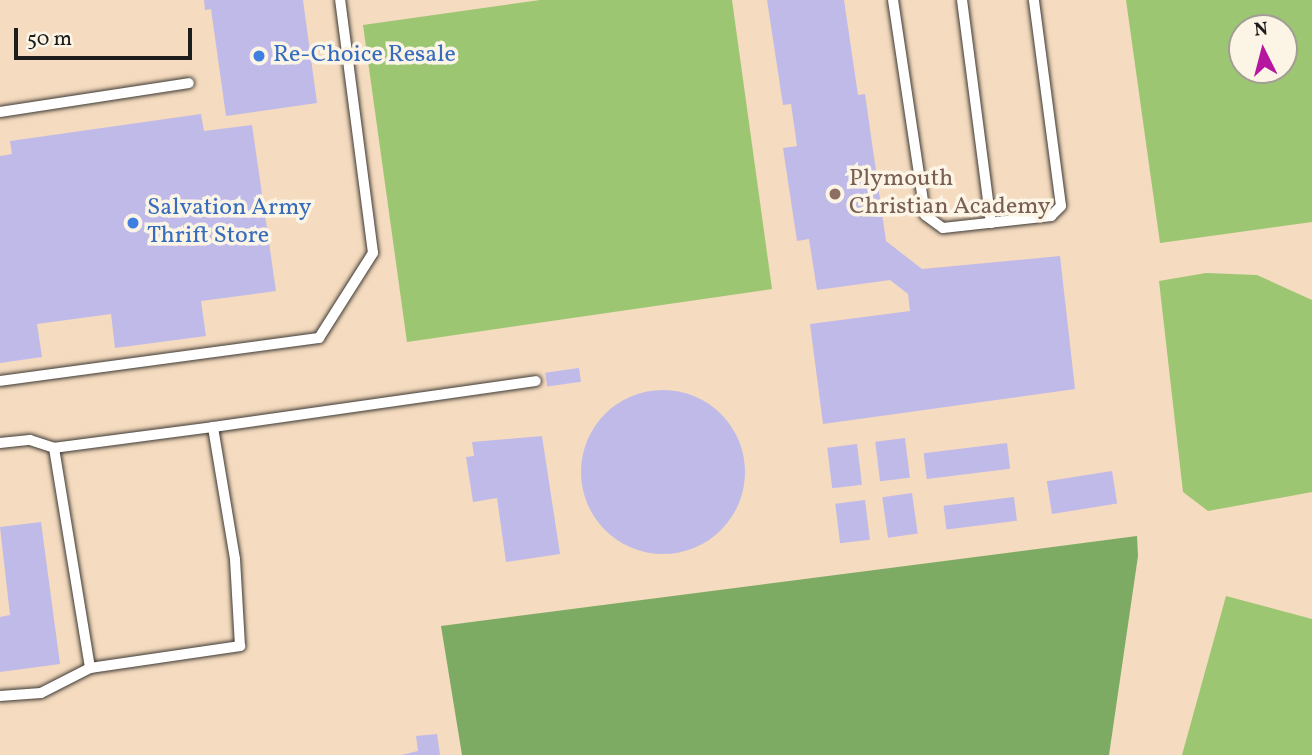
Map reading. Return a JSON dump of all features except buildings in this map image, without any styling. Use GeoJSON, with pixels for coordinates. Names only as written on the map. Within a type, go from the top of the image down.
{"type":"FeatureCollection","features":[{"type":"Feature","properties":{"kind":"lane"},"geometry":{"type":"LineString","coordinates":[[0,381],[319,338],[373,253],[340,0]]}},
{"type":"Feature","properties":{"kind":"lane"},"geometry":{"type":"LineString","coordinates":[[893,0],[925,215],[943,228],[1051,216],[1061,206],[1034,0]]}},
{"type":"Feature","properties":{"kind":"lane"},"geometry":{"type":"LineString","coordinates":[[962,0],[991,223]]}},
{"type":"Feature","properties":{"kind":"lane"},"geometry":{"type":"LineString","coordinates":[[0,112],[189,83]]}},
{"type":"Feature","properties":{"kind":"lane"},"geometry":{"type":"LineString","coordinates":[[0,443],[30,440],[54,448],[536,382]]}},
{"type":"Feature","properties":{"kind":"lane"},"geometry":{"type":"LineString","coordinates":[[0,696],[41,693],[90,667],[240,646],[235,559],[213,427]]}},
{"type":"Feature","properties":{"kind":"lane"},"geometry":{"type":"LineString","coordinates":[[54,448],[90,667]]}},
{"type":"Feature","properties":{"kind":"green space"},"geometry":{"type":"Polygon","coordinates":[[[540,0],[732,0],[772,289],[407,342],[363,25],[540,0]]]}},
{"type":"Feature","properties":{"kind":"green space"},"geometry":{"type":"Polygon","coordinates":[[[1126,0],[1312,0],[1312,222],[1160,243],[1126,0]]]}},
{"type":"Feature","properties":{"kind":"green space"},"geometry":{"type":"Polygon","coordinates":[[[1206,273],[1257,275],[1312,300],[1312,492],[1208,511],[1183,492],[1159,281],[1206,273]]]}},
{"type":"Feature","properties":{"kind":"green space"},"geometry":{"type":"Polygon","coordinates":[[[1137,536],[1138,556],[1109,755],[462,755],[441,626],[1137,536]]]}},
{"type":"Feature","properties":{"kind":"green space"},"geometry":{"type":"Polygon","coordinates":[[[1226,596],[1312,619],[1312,755],[1182,755],[1226,596]]]}},
{"type":"Feature","properties":{"kind":"place","name":"Re-Choice Resale"},"geometry":{"type":"Point","coordinates":[259,56]}},
{"type":"Feature","properties":{"kind":"place","name":"Plymouth Christian Academy"},"geometry":{"type":"Point","coordinates":[835,194]}},
{"type":"Feature","properties":{"kind":"place","name":"Salvation Army Thrift Store"},"geometry":{"type":"Point","coordinates":[133,223]}}]}
